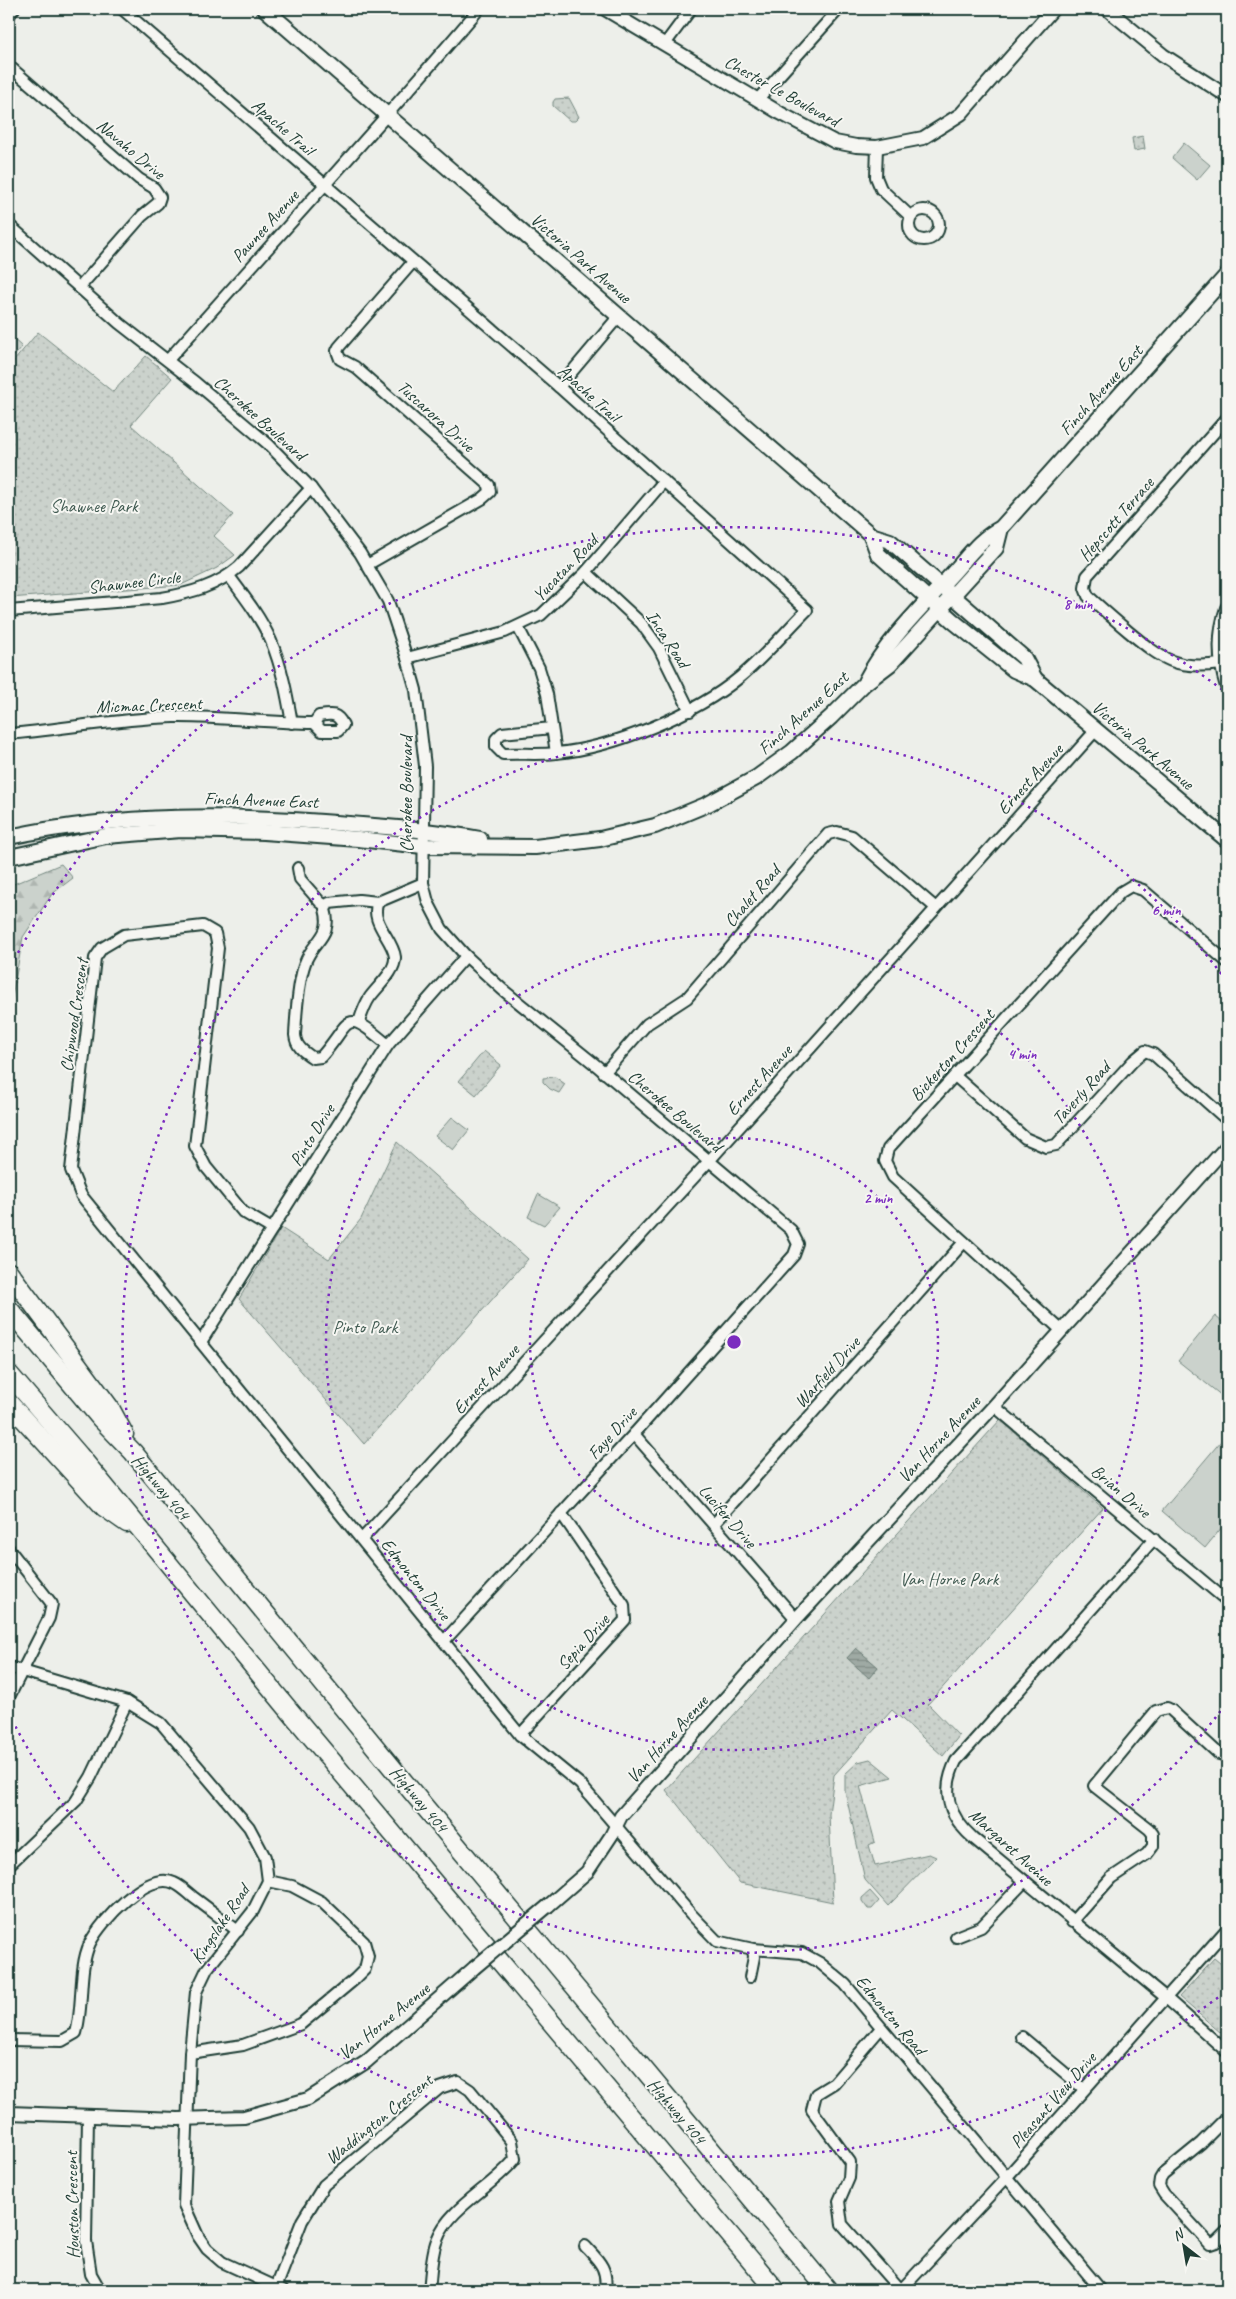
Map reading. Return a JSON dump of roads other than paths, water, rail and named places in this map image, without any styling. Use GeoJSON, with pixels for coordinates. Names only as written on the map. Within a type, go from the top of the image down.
{"type":"FeatureCollection","features":[{"type":"Feature","properties":{"kind":"highway"},"geometry":{"type":"LineString","coordinates":[[9,1272],[110,1408],[133,1452]]}},
{"type":"Feature","properties":{"kind":"highway","name":"Highway 404"},"geometry":{"type":"LineString","coordinates":[[9,1310],[101,1419],[133,1452],[405,1784],[828,2290]]}},
{"type":"Feature","properties":{"kind":"highway"},"geometry":{"type":"LineString","coordinates":[[9,1374],[79,1455],[142,1533],[776,2290]]}},
{"type":"Feature","properties":{"kind":"highway"},"geometry":{"type":"LineString","coordinates":[[9,1403],[104,1507],[142,1533]]}},
{"type":"Feature","properties":{"kind":"main road","name":"Victoria Park Avenue"},"geometry":{"type":"LineString","coordinates":[[266,9],[871,535],[890,541],[953,595],[1024,658],[1035,679]]}},
{"type":"Feature","properties":{"kind":"main road","name":"Finch Avenue East"},"geometry":{"type":"LineString","coordinates":[[865,683],[878,657],[928,599],[986,535],[1001,528],[1227,275]]}},
{"type":"Feature","properties":{"kind":"main road","name":"Finch Avenue East"},"geometry":{"type":"LineString","coordinates":[[9,837],[93,823],[203,816],[259,817],[424,830],[511,845],[536,847],[600,839],[655,826],[708,804],[756,778],[792,752],[865,683],[890,664],[996,548],[1001,528]]}},
{"type":"Feature","properties":{"kind":"main road","name":"Victoria Park Avenue"},"geometry":{"type":"LineString","coordinates":[[871,535],[878,554],[928,599],[1014,670],[1035,679],[1227,840]]}},
{"type":"Feature","properties":{"kind":"main road","name":"Finch Avenue East"},"geometry":{"type":"LineString","coordinates":[[9,857],[106,836],[181,830],[273,832],[423,846],[511,845]]}},
{"type":"Feature","properties":{"kind":"street"},"geometry":{"type":"LineString","coordinates":[[9,15],[14,9]]}},
{"type":"Feature","properties":{"kind":"street","name":"Apache Trail"},"geometry":{"type":"LineString","coordinates":[[122,9],[558,387],[808,610],[740,677],[690,710],[655,726],[607,742],[556,753],[503,754],[496,747],[496,739],[502,733],[552,728]]}},
{"type":"Feature","properties":{"kind":"street","name":"Pawnee Avenue"},"geometry":{"type":"LineString","coordinates":[[168,360],[324,184],[388,116],[479,9]]}},
{"type":"Feature","properties":{"kind":"street","name":"Chester Le Boulevard"},"geometry":{"type":"LineString","coordinates":[[605,9],[835,142],[877,147],[923,138],[961,114],[1053,9]]}},
{"type":"Feature","properties":{"kind":"street"},"geometry":{"type":"LineString","coordinates":[[665,44],[691,9]]}},
{"type":"Feature","properties":{"kind":"street"},"geometry":{"type":"LineString","coordinates":[[758,99],[839,9]]}},
{"type":"Feature","properties":{"kind":"street"},"geometry":{"type":"LineString","coordinates":[[1108,9],[1163,55],[1227,96]]}},
{"type":"Feature","properties":{"kind":"street","name":"Navaho Drive"},"geometry":{"type":"LineString","coordinates":[[9,66],[138,180],[154,188],[160,196],[158,204],[142,216],[79,288]]}},
{"type":"Feature","properties":{"kind":"street"},"geometry":{"type":"LineString","coordinates":[[877,147],[876,177],[881,189],[911,216]]}},
{"type":"Feature","properties":{"kind":"street","name":"Cherokee Boulevard"},"geometry":{"type":"LineString","coordinates":[[9,225],[79,288],[268,444],[311,488],[344,530],[367,565],[388,600],[408,658],[421,724],[425,766],[423,883],[428,902],[442,930],[466,956],[503,990],[791,1230],[798,1244]]}},
{"type":"Feature","properties":{"kind":"street","name":"Tuscarora Drive"},"geometry":{"type":"LineString","coordinates":[[367,565],[482,499],[490,492],[489,485],[409,413],[355,367],[338,356],[337,351],[339,347],[413,262]]}},
{"type":"Feature","properties":{"kind":"street"},"geometry":{"type":"LineString","coordinates":[[558,387],[619,316]]}},
{"type":"Feature","properties":{"kind":"street","name":"Hepscott Terrace"},"geometry":{"type":"LineString","coordinates":[[1221,664],[1192,666],[1172,662],[1154,653],[1088,596],[1085,588],[1088,576],[1227,418]]}},
{"type":"Feature","properties":{"kind":"street","name":"Yucatan Road"},"geometry":{"type":"LineString","coordinates":[[408,658],[518,627],[541,615],[586,572],[664,482]]}},
{"type":"Feature","properties":{"kind":"street","name":"Shawnee Circle"},"geometry":{"type":"LineString","coordinates":[[9,611],[162,598],[195,591],[229,576],[246,560],[311,488]]}},
{"type":"Feature","properties":{"kind":"street","name":"Inca Road"},"geometry":{"type":"LineString","coordinates":[[586,572],[641,623],[658,648],[690,710]]}},
{"type":"Feature","properties":{"kind":"street"},"geometry":{"type":"LineString","coordinates":[[229,576],[271,640],[281,668],[292,723]]}},
{"type":"Feature","properties":{"kind":"street"},"geometry":{"type":"LineString","coordinates":[[1227,608],[1223,622],[1221,664],[1227,686]]}},
{"type":"Feature","properties":{"kind":"street"},"geometry":{"type":"LineString","coordinates":[[518,627],[539,668],[547,694],[556,753]]}},
{"type":"Feature","properties":{"kind":"street","name":"Micmac Crescent"},"geometry":{"type":"LineString","coordinates":[[9,734],[29,733],[96,723],[171,717],[314,723]]}},
{"type":"Feature","properties":{"kind":"street","name":"Ernest Avenue"},"geometry":{"type":"LineString","coordinates":[[362,1539],[709,1161],[1096,730]]}},
{"type":"Feature","properties":{"kind":"street","name":"Chalet Road"},"geometry":{"type":"LineString","coordinates":[[604,1073],[647,1024],[686,998],[828,834],[837,832],[852,836],[936,908]]}},
{"type":"Feature","properties":{"kind":"street"},"geometry":{"type":"LineString","coordinates":[[298,868],[300,879],[320,902],[326,906]]}},
{"type":"Feature","properties":{"kind":"street"},"geometry":{"type":"LineString","coordinates":[[326,906],[332,902],[352,900],[378,902],[423,883]]}},
{"type":"Feature","properties":{"kind":"street","name":"Bickerton Crescent"},"geometry":{"type":"LineString","coordinates":[[1061,1330],[893,1177],[885,1161],[888,1149],[1121,892],[1131,886],[1143,890],[1227,962]]}},
{"type":"Feature","properties":{"kind":"street"},"geometry":{"type":"LineString","coordinates":[[359,1022],[370,998],[392,970],[395,962],[393,951],[380,924],[376,909],[378,902]]}},
{"type":"Feature","properties":{"kind":"street"},"geometry":{"type":"LineString","coordinates":[[326,906],[327,928],[309,956],[302,975],[295,1028],[296,1043],[311,1056],[321,1057],[343,1026],[352,1022],[359,1022],[388,1045]]}},
{"type":"Feature","properties":{"kind":"street","name":"Chipwood Crescent"},"geometry":{"type":"LineString","coordinates":[[201,1342],[81,1195],[71,1170],[95,958],[102,948],[124,935],[203,926],[215,933],[218,948],[195,1146],[206,1166],[242,1212],[272,1229]]}},
{"type":"Feature","properties":{"kind":"street","name":"Pinto Drive"},"geometry":{"type":"LineString","coordinates":[[201,1342],[388,1045],[466,956]]}},
{"type":"Feature","properties":{"kind":"street","name":"Taverly Road"},"geometry":{"type":"LineString","coordinates":[[955,1076],[1025,1138],[1046,1147],[1056,1146],[1132,1061],[1145,1051],[1153,1054],[1227,1120]]}},
{"type":"Feature","properties":{"kind":"street","name":"Van Horne Avenue"},"geometry":{"type":"LineString","coordinates":[[9,2113],[186,2119],[244,2117],[308,2099],[366,2062],[587,1872],[621,1816],[796,1619],[994,1406],[1227,1146]]}},
{"type":"Feature","properties":{"kind":"street","name":"Warfield Drive"},"geometry":{"type":"LineString","coordinates":[[714,1524],[964,1242]]}},
{"type":"Feature","properties":{"kind":"street","name":"Faye Drive"},"geometry":{"type":"LineString","coordinates":[[445,1640],[634,1434],[794,1255],[798,1244]]}},
{"type":"Feature","properties":{"kind":"street","name":"Edmonton Drive"},"geometry":{"type":"LineString","coordinates":[[201,1342],[445,1640],[520,1735],[580,1784],[617,1825]]}},
{"type":"Feature","properties":{"kind":"street","name":"Brian Drive"},"geometry":{"type":"LineString","coordinates":[[994,1406],[1227,1601]]}},
{"type":"Feature","properties":{"kind":"street","name":"Lucifer Drive"},"geometry":{"type":"LineString","coordinates":[[634,1434],[796,1619]]}},
{"type":"Feature","properties":{"kind":"street","name":"Sepia Drive"},"geometry":{"type":"LineString","coordinates":[[520,1735],[625,1620],[624,1605],[561,1513]]}},
{"type":"Feature","properties":{"kind":"street","name":"Margaret Avenue"},"geometry":{"type":"LineString","coordinates":[[1154,1540],[956,1761],[950,1772],[949,1804],[960,1827],[1227,2052]]}},
{"type":"Feature","properties":{"kind":"street"},"geometry":{"type":"LineString","coordinates":[[9,1549],[52,1604],[49,1618],[9,1697]]}},
{"type":"Feature","properties":{"kind":"street","name":"Kingslake Road"},"geometry":{"type":"LineString","coordinates":[[9,1667],[127,1702],[160,1723],[249,1827],[265,1857],[268,1881],[238,1932],[207,1969],[196,1992],[186,2119],[184,2205],[198,2236],[207,2249],[222,2262],[279,2289]]}},
{"type":"Feature","properties":{"kind":"street"},"geometry":{"type":"LineString","coordinates":[[9,1865],[76,1801],[91,1777],[127,1702]]}},
{"type":"Feature","properties":{"kind":"street"},"geometry":{"type":"LineString","coordinates":[[1072,1922],[1111,1878],[1146,1854],[1153,1846],[1153,1834],[1149,1829],[1094,1786],[1156,1711],[1167,1708],[1171,1710],[1218,1754],[1227,1756]]}},
{"type":"Feature","properties":{"kind":"street","name":"Edmonton Road"},"geometry":{"type":"LineString","coordinates":[[617,1825],[691,1914],[717,1941],[753,1949],[802,1953],[820,1963],[845,1984],[1101,2290]]}},
{"type":"Feature","properties":{"kind":"street"},"geometry":{"type":"LineString","coordinates":[[9,2040],[62,2041],[76,2033],[80,2017],[83,1974],[90,1944],[102,1924],[140,1888],[159,1880],[174,1882],[238,1932]]}},
{"type":"Feature","properties":{"kind":"street"},"geometry":{"type":"LineString","coordinates":[[190,2053],[243,2045],[301,2024],[356,1979],[365,1969],[368,1956],[364,1942],[322,1902],[292,1886],[268,1881]]}},
{"type":"Feature","properties":{"kind":"street"},"geometry":{"type":"LineString","coordinates":[[956,1937],[981,1927],[1024,1882]]}},
{"type":"Feature","properties":{"kind":"street","name":"Pleasant View Drive"},"geometry":{"type":"LineString","coordinates":[[901,2290],[1006,2178],[1227,1929]]}},
{"type":"Feature","properties":{"kind":"street"},"geometry":{"type":"LineString","coordinates":[[750,1977],[754,1957],[753,1949]]}},
{"type":"Feature","properties":{"kind":"street"},"geometry":{"type":"LineString","coordinates":[[881,2028],[834,2083],[816,2094],[812,2110],[850,2162],[849,2178],[839,2201],[842,2224],[901,2290]]}},
{"type":"Feature","properties":{"kind":"street"},"geometry":{"type":"LineString","coordinates":[[1022,2037],[1084,2089]]}},
{"type":"Feature","properties":{"kind":"street","name":"Waddington Crescent"},"geometry":{"type":"LineString","coordinates":[[279,2289],[302,2220],[324,2185],[440,2088],[458,2082],[470,2090],[512,2141],[515,2159],[505,2172],[453,2216],[437,2240],[429,2290]]}},
{"type":"Feature","properties":{"kind":"street","name":"Houston Crescent"},"geometry":{"type":"LineString","coordinates":[[88,2117],[86,2241],[91,2274],[100,2290]]}},
{"type":"Feature","properties":{"kind":"street"},"geometry":{"type":"LineString","coordinates":[[1227,2117],[1201,2143],[1163,2174],[1159,2186],[1169,2201],[1210,2244],[1216,2242],[1227,2231]]}},
{"type":"Feature","properties":{"kind":"street"},"geometry":{"type":"LineString","coordinates":[[585,2246],[601,2263],[607,2277],[605,2290]]}},
{"type":"Feature","properties":{"kind":"park label","name":"Shawnee Park"},"geometry":{"type":"Point","coordinates":[94,506]}},
{"type":"Feature","properties":{"kind":"park label","name":"Pinto Park"},"geometry":{"type":"Point","coordinates":[365,1327]}},
{"type":"Feature","properties":{"kind":"park label","name":"Van Horne Park"},"geometry":{"type":"Point","coordinates":[949,1579]}}]}
